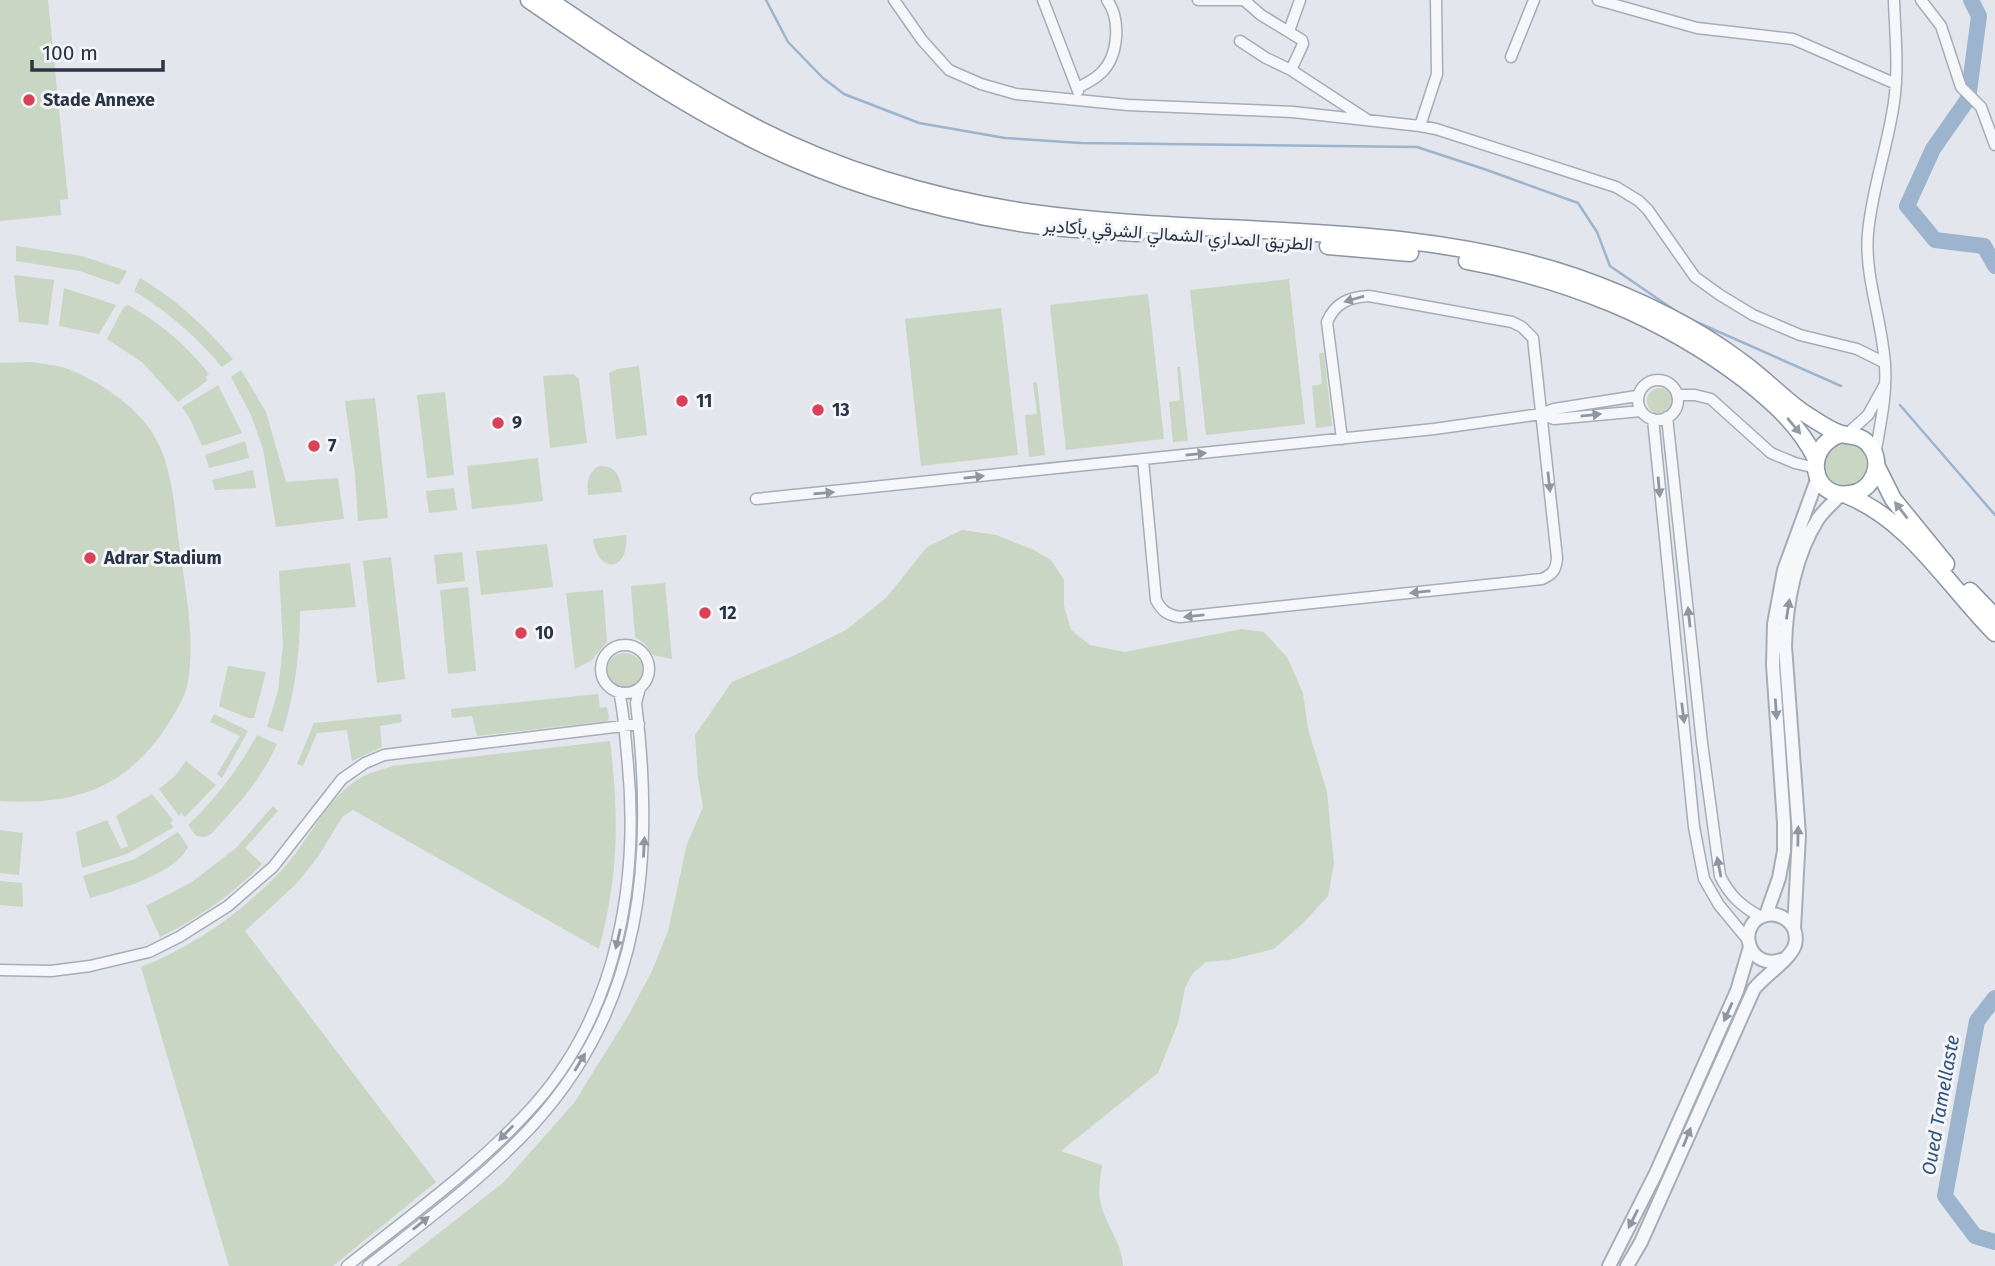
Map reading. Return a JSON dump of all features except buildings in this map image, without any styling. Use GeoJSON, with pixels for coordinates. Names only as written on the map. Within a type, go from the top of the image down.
{"type":"FeatureCollection","features":[{"type":"Feature","properties":{"kind":"highway","name":"الطريق المداري الشمالي الشرقي بأكادير"},"geometry":{"type":"LineString","coordinates":[[529,0],[678,99],[738,132],[836,174],[916,200],[1027,224],[1259,240],[1447,257],[1547,279],[1667,330],[1732,370],[1773,402],[1803,438],[1816,468]]}},
{"type":"Feature","properties":{"kind":"highway","name":"الطريق المداري الشمالي الشرقي بأكادير"},"geometry":{"type":"LineString","coordinates":[[550,0],[684,89],[749,125],[845,166],[926,191],[1034,213],[1370,238],[1510,258],[1581,279],[1673,319],[1740,360],[1801,411],[1844,434]]}},
{"type":"Feature","properties":{"kind":"highway"},"geometry":{"type":"LineString","coordinates":[[1995,617],[1893,499],[1864,440],[1844,434],[1825,443],[1816,468],[1823,485],[1880,512],[1995,633]]}},
{"type":"Feature","properties":{"kind":"highway"},"geometry":{"type":"LineString","coordinates":[[1843,495],[1857,493],[1867,487],[1874,477],[1876,461]]}},
{"type":"Feature","properties":{"kind":"street"},"geometry":{"type":"LineString","coordinates":[[894,0],[922,40],[949,70],[981,84],[1016,94],[1128,106],[1293,112],[1420,126],[1615,187],[1639,201],[1648,210],[1695,277],[1720,295],[1753,315],[1800,335],[1857,349],[1885,363]]}},
{"type":"Feature","properties":{"kind":"street"},"geometry":{"type":"LineString","coordinates":[[1043,0],[1081,100]]}},
{"type":"Feature","properties":{"kind":"street"},"geometry":{"type":"LineString","coordinates":[[1077,88],[1095,79],[1109,64],[1117,21],[1107,0]]}},
{"type":"Feature","properties":{"kind":"street"},"geometry":{"type":"LineString","coordinates":[[1198,0],[1245,0],[1261,15],[1302,40],[1303,44],[1291,69]]}},
{"type":"Feature","properties":{"kind":"street"},"geometry":{"type":"LineString","coordinates":[[1289,31],[1300,0]]}},
{"type":"Feature","properties":{"kind":"street"},"geometry":{"type":"LineString","coordinates":[[1420,126],[1437,74],[1437,0]]}},
{"type":"Feature","properties":{"kind":"street"},"geometry":{"type":"LineString","coordinates":[[1511,57],[1534,0]]}},
{"type":"Feature","properties":{"kind":"street"},"geometry":{"type":"LineString","coordinates":[[1598,0],[1697,28],[1793,39],[1896,84]]}},
{"type":"Feature","properties":{"kind":"street"},"geometry":{"type":"LineString","coordinates":[[1876,461],[1886,400],[1886,382],[1868,235],[1896,84],[1894,0]]}},
{"type":"Feature","properties":{"kind":"street"},"geometry":{"type":"LineString","coordinates":[[1921,0],[1941,26],[1953,66],[1965,92],[1980,107],[1995,145]]}},
{"type":"Feature","properties":{"kind":"street"},"geometry":{"type":"LineString","coordinates":[[1240,41],[1266,58],[1291,69],[1369,121]]}},
{"type":"Feature","properties":{"kind":"street"},"geometry":{"type":"LineString","coordinates":[[1143,460],[1156,600],[1165,612],[1171,615],[1180,617],[1542,579],[1555,570],[1557,558],[1533,338],[1512,322],[1369,296],[1356,296],[1340,304],[1331,312],[1327,322],[1342,439]]}},
{"type":"Feature","properties":{"kind":"street"},"geometry":{"type":"LineString","coordinates":[[756,499],[1434,429],[1541,414],[1554,409],[1637,396],[1643,387],[1655,380],[1669,383],[1677,395],[1676,407],[1667,417],[1653,419],[1642,411],[1637,396]]}},
{"type":"Feature","properties":{"kind":"street"},"geometry":{"type":"LineString","coordinates":[[1844,434],[1872,409],[1886,382]]}},
{"type":"Feature","properties":{"kind":"street"},"geometry":{"type":"LineString","coordinates":[[1609,1266],[1656,1172],[1737,991],[1752,925],[1764,916],[1779,878],[1784,851],[1783,798],[1773,665],[1774,624],[1784,570],[1816,468],[1771,453],[1711,400],[1695,395],[1677,395]]}},
{"type":"Feature","properties":{"kind":"street"},"geometry":{"type":"LineString","coordinates":[[1541,414],[1554,419],[1642,411]]}},
{"type":"Feature","properties":{"kind":"street"},"geometry":{"type":"LineString","coordinates":[[1667,417],[1702,743],[1720,876],[1729,894],[1741,906],[1764,916],[1780,916],[1791,923],[1794,929]]}},
{"type":"Feature","properties":{"kind":"street"},"geometry":{"type":"LineString","coordinates":[[1653,419],[1694,827],[1704,879],[1718,905],[1758,958],[1765,961],[1784,959]]}},
{"type":"Feature","properties":{"kind":"street"},"geometry":{"type":"LineString","coordinates":[[1627,1266],[1641,1242],[1754,989],[1762,978],[1790,954],[1796,942],[1794,929],[1799,835],[1784,646],[1787,615],[1793,584],[1810,534],[1822,514],[1843,495]]}},
{"type":"Feature","properties":{"kind":"street"},"geometry":{"type":"LineString","coordinates":[[368,1266],[470,1184],[533,1125],[572,1075],[591,1044],[617,986],[635,924],[643,867],[645,827],[636,703],[640,688],[648,676],[648,662],[635,647],[622,644],[608,651],[600,667],[603,681],[619,692],[633,692],[640,688]]}},
{"type":"Feature","properties":{"kind":"street"},"geometry":{"type":"LineString","coordinates":[[346,1266],[487,1153],[536,1102],[583,1030],[616,949],[626,901],[632,847],[631,797],[619,692]]}},
{"type":"Feature","properties":{"kind":"street"},"geometry":{"type":"LineString","coordinates":[[0,970],[51,971],[90,966],[149,952],[179,937],[228,906],[274,867],[342,779],[365,763],[384,755],[639,724]]}},
{"type":"Feature","properties":{"kind":"green space","name":"Stade Annexe"},"geometry":{"type":"Polygon","coordinates":[[[0,0],[48,0],[68,199],[60,200],[61,215],[0,221],[0,0]]]}},
{"type":"Feature","properties":{"kind":"green space"},"geometry":{"type":"Polygon","coordinates":[[[16,246],[82,256],[127,271],[119,285],[80,271],[16,261],[16,246]]]}},
{"type":"Feature","properties":{"kind":"green space"},"geometry":{"type":"Polygon","coordinates":[[[14,275],[54,280],[48,325],[19,322],[14,275]]]}},
{"type":"Feature","properties":{"kind":"green space"},"geometry":{"type":"Polygon","coordinates":[[[140,278],[190,314],[233,359],[222,367],[181,326],[134,291],[140,278]]]}},
{"type":"Feature","properties":{"kind":"green space"},"geometry":{"type":"Polygon","coordinates":[[[1289,279],[1305,424],[1206,435],[1190,290],[1289,279]]]}},
{"type":"Feature","properties":{"kind":"green space"},"geometry":{"type":"Polygon","coordinates":[[[64,288],[116,305],[99,334],[59,326],[64,288]]]}},
{"type":"Feature","properties":{"kind":"green space"},"geometry":{"type":"Polygon","coordinates":[[[1148,294],[1164,439],[1066,450],[1050,305],[1148,294]]]}},
{"type":"Feature","properties":{"kind":"green space"},"geometry":{"type":"Polygon","coordinates":[[[128,305],[151,319],[182,344],[209,374],[205,377],[208,380],[178,402],[143,363],[107,339],[123,308],[128,305]]]}},
{"type":"Feature","properties":{"kind":"green space"},"geometry":{"type":"Polygon","coordinates":[[[1001,308],[1018,455],[921,466],[905,319],[1001,308]]]}},
{"type":"Feature","properties":{"kind":"green space"},"geometry":{"type":"Polygon","coordinates":[[[1319,353],[1324,353],[1332,426],[1316,428],[1312,386],[1322,384],[1319,353]]]}},
{"type":"Feature","properties":{"kind":"green space","name":"Adrar Stadium"},"geometry":{"type":"Polygon","coordinates":[[[32,362],[68,369],[92,380],[126,403],[152,432],[169,474],[189,616],[190,665],[187,688],[165,729],[149,750],[113,780],[73,796],[26,802],[0,801],[0,363],[32,362]]]}},
{"type":"Feature","properties":{"kind":"green space"},"geometry":{"type":"Polygon","coordinates":[[[639,366],[647,435],[616,439],[609,373],[639,366]]]}},
{"type":"Feature","properties":{"kind":"green space"},"geometry":{"type":"Polygon","coordinates":[[[1177,367],[1180,367],[1188,441],[1173,442],[1169,402],[1180,400],[1177,367]]]}},
{"type":"Feature","properties":{"kind":"green space"},"geometry":{"type":"Polygon","coordinates":[[[241,370],[266,412],[286,482],[338,478],[344,519],[276,527],[263,449],[251,415],[231,377],[241,370]]]}},
{"type":"Feature","properties":{"kind":"green space"},"geometry":{"type":"Polygon","coordinates":[[[573,374],[579,379],[587,443],[550,448],[543,376],[573,374]]]}},
{"type":"Feature","properties":{"kind":"green space"},"geometry":{"type":"Polygon","coordinates":[[[1037,382],[1045,455],[1029,457],[1025,415],[1037,414],[1033,383],[1037,382]]]}},
{"type":"Feature","properties":{"kind":"green space"},"geometry":{"type":"Polygon","coordinates":[[[218,385],[242,433],[202,446],[182,407],[218,385]]]}},
{"type":"Feature","properties":{"kind":"green space"},"geometry":{"type":"Polygon","coordinates":[[[1660,388],[1669,392],[1673,401],[1669,410],[1660,414],[1651,410],[1647,401],[1651,392],[1660,388]]]}},
{"type":"Feature","properties":{"kind":"green space"},"geometry":{"type":"Polygon","coordinates":[[[445,392],[454,475],[427,478],[417,395],[445,392]]]}},
{"type":"Feature","properties":{"kind":"green space"},"geometry":{"type":"Polygon","coordinates":[[[375,398],[388,518],[358,521],[345,401],[375,398]]]}},
{"type":"Feature","properties":{"kind":"green space"},"geometry":{"type":"Polygon","coordinates":[[[1839,439],[1860,445],[1865,456],[1864,475],[1851,486],[1833,483],[1824,476],[1821,459],[1839,439]]]}},
{"type":"Feature","properties":{"kind":"green space"},"geometry":{"type":"Polygon","coordinates":[[[245,441],[249,458],[209,468],[205,455],[245,441]]]}},
{"type":"Feature","properties":{"kind":"green space"},"geometry":{"type":"Polygon","coordinates":[[[538,458],[543,501],[472,509],[467,466],[538,458]]]}},
{"type":"Feature","properties":{"kind":"green space"},"geometry":{"type":"Polygon","coordinates":[[[599,466],[605,466],[617,473],[622,492],[588,495],[589,479],[599,466]]]}},
{"type":"Feature","properties":{"kind":"green space"},"geometry":{"type":"Polygon","coordinates":[[[253,470],[256,488],[215,490],[212,480],[253,470]]]}},
{"type":"Feature","properties":{"kind":"green space"},"geometry":{"type":"Polygon","coordinates":[[[454,488],[457,510],[429,513],[426,491],[454,488]]]}},
{"type":"Feature","properties":{"kind":"green space"},"geometry":{"type":"Polygon","coordinates":[[[962,530],[996,535],[1051,560],[1064,580],[1064,606],[1071,630],[1090,645],[1125,652],[1242,629],[1264,632],[1287,657],[1303,693],[1308,729],[1327,792],[1334,864],[1328,896],[1274,949],[1229,960],[1206,962],[1193,973],[1185,988],[1178,1023],[1158,1073],[1061,1151],[1102,1165],[1100,1199],[1120,1249],[1123,1266],[397,1266],[504,1182],[574,1103],[628,1016],[652,971],[668,931],[687,844],[703,807],[695,735],[732,682],[846,630],[886,598],[927,547],[962,530]]]}},
{"type":"Feature","properties":{"kind":"green space"},"geometry":{"type":"Polygon","coordinates":[[[626,535],[626,547],[619,562],[607,563],[601,559],[593,539],[626,535]]]}},
{"type":"Feature","properties":{"kind":"green space"},"geometry":{"type":"Polygon","coordinates":[[[547,544],[553,587],[481,595],[476,551],[547,544]]]}},
{"type":"Feature","properties":{"kind":"green space"},"geometry":{"type":"Polygon","coordinates":[[[462,552],[465,581],[437,584],[434,555],[462,552]]]}},
{"type":"Feature","properties":{"kind":"green space"},"geometry":{"type":"Polygon","coordinates":[[[391,557],[405,679],[377,683],[363,561],[391,557]]]}},
{"type":"Feature","properties":{"kind":"green space"},"geometry":{"type":"Polygon","coordinates":[[[350,563],[356,607],[300,611],[296,672],[283,732],[267,727],[278,691],[283,645],[279,571],[350,563]]]}},
{"type":"Feature","properties":{"kind":"green space"},"geometry":{"type":"Polygon","coordinates":[[[665,583],[672,659],[653,655],[644,643],[635,637],[631,586],[665,583]]]}},
{"type":"Feature","properties":{"kind":"green space"},"geometry":{"type":"Polygon","coordinates":[[[468,587],[476,671],[448,674],[440,590],[468,587]]]}},
{"type":"Feature","properties":{"kind":"green space"},"geometry":{"type":"Polygon","coordinates":[[[603,590],[607,642],[592,660],[575,669],[566,593],[603,590]]]}},
{"type":"Feature","properties":{"kind":"green space"},"geometry":{"type":"Polygon","coordinates":[[[625,653],[638,658],[643,671],[638,684],[625,689],[612,684],[607,671],[612,658],[625,653]]]}},
{"type":"Feature","properties":{"kind":"green space"},"geometry":{"type":"Polygon","coordinates":[[[228,666],[266,672],[254,718],[219,706],[228,666]]]}},
{"type":"Feature","properties":{"kind":"green space"},"geometry":{"type":"Polygon","coordinates":[[[598,694],[600,708],[607,707],[607,721],[477,736],[472,716],[452,718],[451,709],[598,694]]]}},
{"type":"Feature","properties":{"kind":"green space"},"geometry":{"type":"Polygon","coordinates":[[[214,714],[248,731],[222,778],[217,774],[240,736],[210,722],[214,714]]]}},
{"type":"Feature","properties":{"kind":"green space"},"geometry":{"type":"Polygon","coordinates":[[[401,714],[402,722],[380,726],[382,747],[352,761],[347,730],[317,733],[303,766],[297,764],[314,723],[401,714]]]}},
{"type":"Feature","properties":{"kind":"green space"},"geometry":{"type":"Polygon","coordinates":[[[257,735],[277,744],[264,769],[239,803],[211,834],[205,837],[196,836],[188,825],[226,783],[257,735]]]}},
{"type":"Feature","properties":{"kind":"green space"},"geometry":{"type":"Polygon","coordinates":[[[610,741],[616,821],[614,870],[599,949],[353,810],[342,817],[318,857],[296,884],[245,931],[436,1182],[333,1266],[229,1266],[141,967],[199,938],[251,900],[282,870],[338,796],[365,775],[392,766],[610,741]]]}},
{"type":"Feature","properties":{"kind":"green space"},"geometry":{"type":"Polygon","coordinates":[[[186,761],[216,785],[185,817],[181,813],[179,816],[159,789],[175,776],[186,761]]]}},
{"type":"Feature","properties":{"kind":"green space"},"geometry":{"type":"Polygon","coordinates":[[[152,794],[173,820],[170,823],[174,827],[127,854],[82,868],[76,832],[107,820],[121,849],[128,846],[116,816],[152,794]]]}},
{"type":"Feature","properties":{"kind":"green space"},"geometry":{"type":"Polygon","coordinates":[[[273,806],[278,811],[245,848],[262,864],[214,905],[160,937],[146,906],[192,882],[236,848],[273,806]]]}},
{"type":"Feature","properties":{"kind":"green space"},"geometry":{"type":"Polygon","coordinates":[[[0,830],[23,833],[19,875],[0,873],[0,830]]]}},
{"type":"Feature","properties":{"kind":"green space"},"geometry":{"type":"Polygon","coordinates":[[[178,832],[188,847],[171,865],[144,880],[90,898],[83,876],[135,859],[178,832]]]}},
{"type":"Feature","properties":{"kind":"green space"},"geometry":{"type":"Polygon","coordinates":[[[0,881],[22,883],[23,907],[0,905],[0,881]]]}},
{"type":"Feature","properties":{"kind":"waterway"},"geometry":{"type":"LineString","coordinates":[[766,0],[788,42],[823,78],[844,94],[919,123],[1005,138],[1081,143],[1417,147],[1484,169],[1578,203],[1597,232],[1610,266],[1677,312]]}},
{"type":"Feature","properties":{"kind":"waterway","name":"Oued Tamellaste"},"geometry":{"type":"LineString","coordinates":[[1971,0],[1979,16],[1968,99],[1933,149],[1907,206],[1935,240],[1984,246],[1995,266]]}},
{"type":"Feature","properties":{"kind":"waterway"},"geometry":{"type":"LineString","coordinates":[[1692,320],[1841,386]]}},
{"type":"Feature","properties":{"kind":"waterway"},"geometry":{"type":"LineString","coordinates":[[1900,405],[1995,515]]}},
{"type":"Feature","properties":{"kind":"waterway","name":"Oued Tamellaste"},"geometry":{"type":"LineString","coordinates":[[1995,998],[1977,1021],[1945,1196],[1975,1236],[1995,1242]]}},
{"type":"Feature","properties":{"kind":"place","name":"Stade Annexe"},"geometry":{"type":"Point","coordinates":[29,100]}},
{"type":"Feature","properties":{"kind":"place","name":"11"},"geometry":{"type":"Point","coordinates":[682,401]}},
{"type":"Feature","properties":{"kind":"place","name":"13"},"geometry":{"type":"Point","coordinates":[818,410]}},
{"type":"Feature","properties":{"kind":"place","name":"9"},"geometry":{"type":"Point","coordinates":[498,423]}},
{"type":"Feature","properties":{"kind":"place","name":"7"},"geometry":{"type":"Point","coordinates":[314,446]}},
{"type":"Feature","properties":{"kind":"place","name":"Adrar Stadium"},"geometry":{"type":"Point","coordinates":[90,558]}},
{"type":"Feature","properties":{"kind":"place","name":"12"},"geometry":{"type":"Point","coordinates":[705,613]}},
{"type":"Feature","properties":{"kind":"place","name":"10"},"geometry":{"type":"Point","coordinates":[521,633]}}]}
